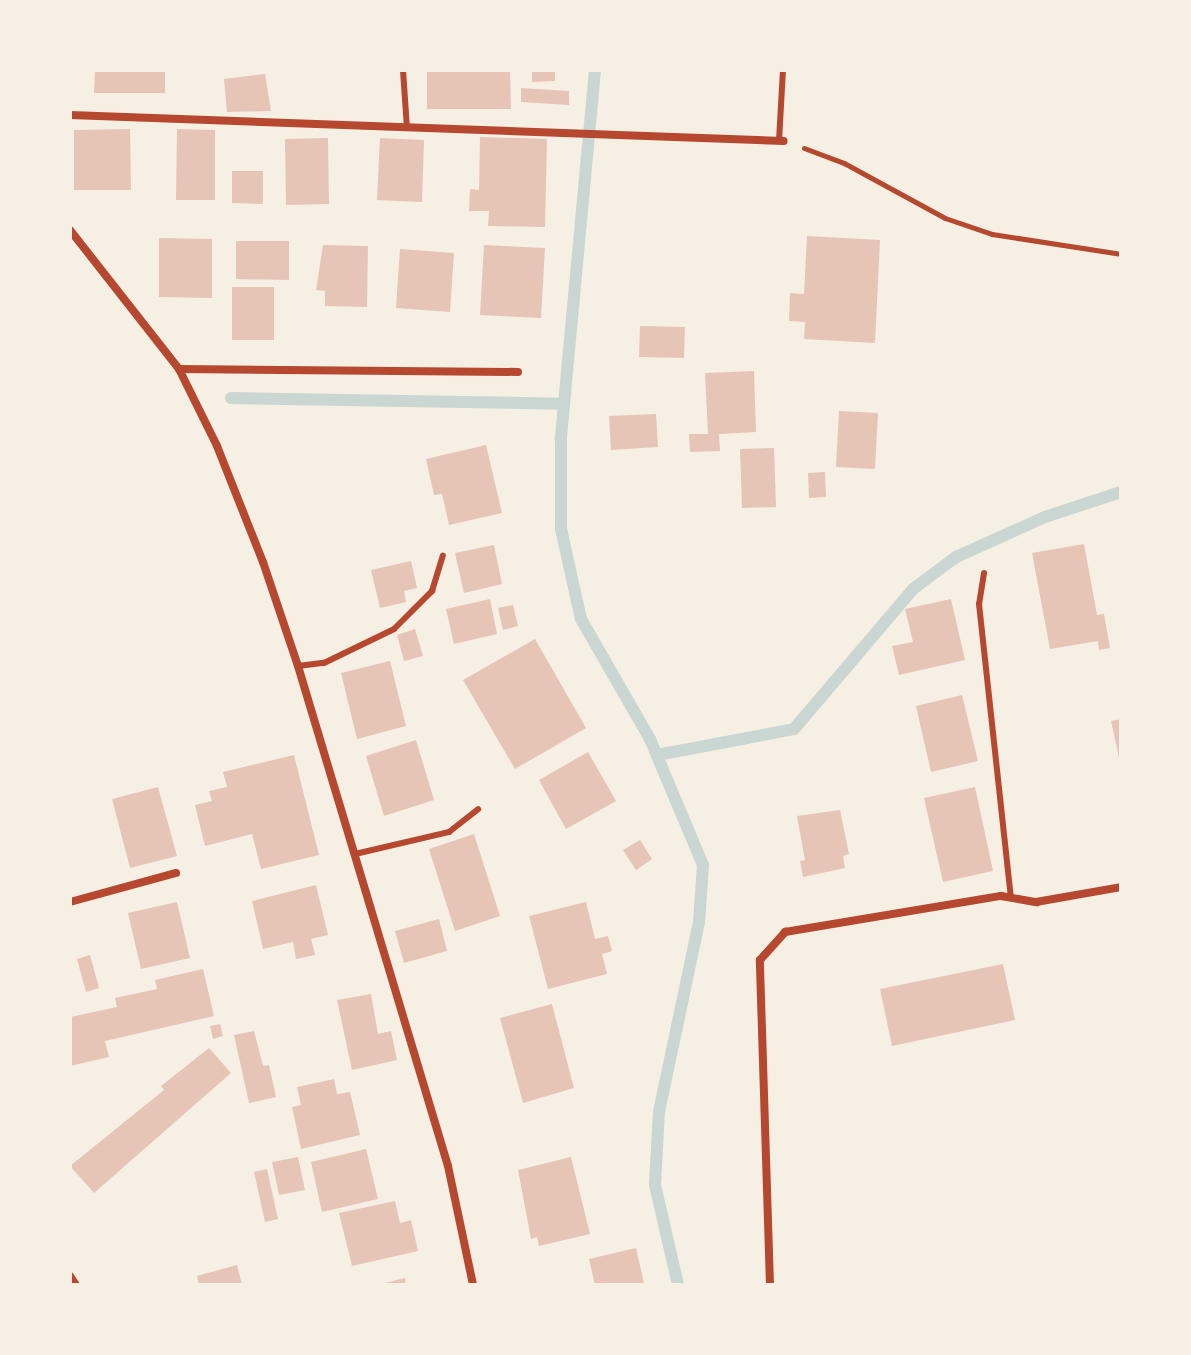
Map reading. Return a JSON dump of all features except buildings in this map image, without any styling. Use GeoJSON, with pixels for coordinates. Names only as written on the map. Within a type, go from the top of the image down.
{"type":"FeatureCollection","features":[{"type":"Feature","properties":{"kind":"street"},"geometry":{"type":"LineString","coordinates":[[70,115],[782,141]]}},
{"type":"Feature","properties":{"kind":"street"},"geometry":{"type":"LineString","coordinates":[[70,230],[179,369],[217,446],[246,518],[298,666],[448,1166],[473,1285]]}},
{"type":"Feature","properties":{"kind":"street"},"geometry":{"type":"LineString","coordinates":[[179,369],[518,372]]}},
{"type":"Feature","properties":{"kind":"street"},"geometry":{"type":"LineString","coordinates":[[70,902],[176,873]]}},
{"type":"Feature","properties":{"kind":"street"},"geometry":{"type":"LineString","coordinates":[[770,1285],[760,960],[785,932],[1001,896],[1036,902],[1121,887]]}},
{"type":"Feature","properties":{"kind":"street"},"geometry":{"type":"LineString","coordinates":[[70,1276],[76,1285]]}},
{"type":"Feature","properties":{"kind":"lane"},"geometry":{"type":"LineString","coordinates":[[403,70],[407,128]]}},
{"type":"Feature","properties":{"kind":"lane"},"geometry":{"type":"LineString","coordinates":[[782,141],[783,70]]}},
{"type":"Feature","properties":{"kind":"lane"},"geometry":{"type":"LineString","coordinates":[[298,666],[324,663],[394,629],[432,591],[443,556]]}},
{"type":"Feature","properties":{"kind":"lane"},"geometry":{"type":"LineString","coordinates":[[984,573],[979,604],[1011,898]]}},
{"type":"Feature","properties":{"kind":"lane"},"geometry":{"type":"LineString","coordinates":[[355,854],[449,832],[478,809]]}},
{"type":"Feature","properties":{"kind":"path"},"geometry":{"type":"LineString","coordinates":[[782,141],[844,163],[945,218],[992,234],[1121,254]]}},
{"type":"Feature","properties":{"kind":"waterway"},"geometry":{"type":"LineString","coordinates":[[595,70],[561,440],[561,529],[581,619],[650,739],[703,865],[699,922],[659,1111],[655,1185],[678,1285]]}},
{"type":"Feature","properties":{"kind":"waterway"},"geometry":{"type":"LineString","coordinates":[[231,398],[564,404]]}},
{"type":"Feature","properties":{"kind":"waterway"},"geometry":{"type":"LineString","coordinates":[[657,755],[794,729],[913,589],[956,557],[1045,517],[1121,492]]}}]}
